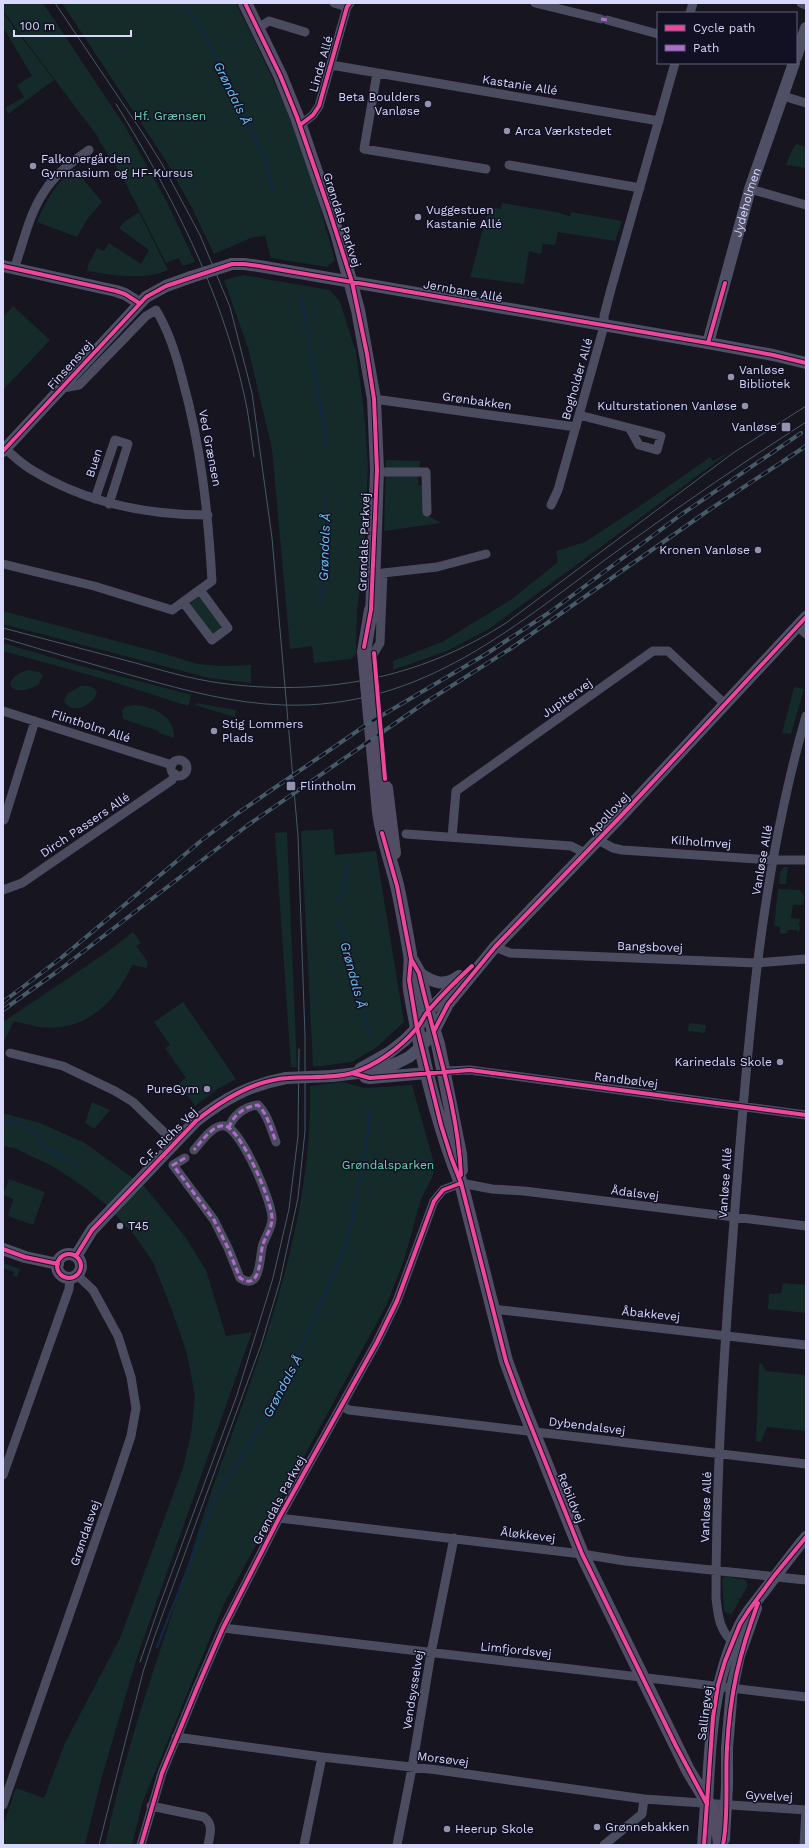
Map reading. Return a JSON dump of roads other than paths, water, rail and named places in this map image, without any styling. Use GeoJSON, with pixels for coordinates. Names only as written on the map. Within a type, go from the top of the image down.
{"type":"FeatureCollection","features":[{"type":"Feature","properties":{"kind":"main road","name":"Grøndals Parkvej"},"geometry":{"type":"LineString","coordinates":[[245,3],[280,75],[300,125],[352,282],[367,354],[374,399],[377,470],[371,610],[382,793]]}},
{"type":"Feature","properties":{"kind":"main road","name":"Grøndals Parkvej"},"geometry":{"type":"LineString","coordinates":[[371,610],[364,652],[382,793],[393,833],[397,886],[411,959],[409,980],[417,1028],[427,1073],[451,1157],[461,1183]]}},
{"type":"Feature","properties":{"kind":"main road","name":"Grøndals Parkvej"},"geometry":{"type":"LineString","coordinates":[[411,959],[419,973],[444,1071],[460,1154],[461,1183]]}},
{"type":"Feature","properties":{"kind":"main road"},"geometry":{"type":"LineString","coordinates":[[427,1073],[444,1071]]}},
{"type":"Feature","properties":{"kind":"main road","name":"Rebildvej"},"geometry":{"type":"LineString","coordinates":[[461,1183],[506,1361],[533,1431],[582,1554],[692,1777],[707,1804]]}},
{"type":"Feature","properties":{"kind":"main road","name":"Sallingvej"},"geometry":{"type":"LineString","coordinates":[[704,1845],[707,1804]]}},
{"type":"Feature","properties":{"kind":"main road","name":"Sallingvej"},"geometry":{"type":"LineString","coordinates":[[707,1804],[716,1818],[721,1845]]}},
{"type":"Feature","properties":{"kind":"street"},"geometry":{"type":"LineString","coordinates":[[334,3],[349,5]]}},
{"type":"Feature","properties":{"kind":"street"},"geometry":{"type":"LineString","coordinates":[[535,3],[657,34]]}},
{"type":"Feature","properties":{"kind":"street"},"geometry":{"type":"LineString","coordinates":[[801,3],[806,5]]}},
{"type":"Feature","properties":{"kind":"street","name":"Linde Allé"},"geometry":{"type":"LineString","coordinates":[[300,125],[313,115],[319,106],[349,5]]}},
{"type":"Feature","properties":{"kind":"street"},"geometry":{"type":"LineString","coordinates":[[258,28],[269,22],[305,32]]}},
{"type":"Feature","properties":{"kind":"street"},"geometry":{"type":"LineString","coordinates":[[797,54],[806,28]]}},
{"type":"Feature","properties":{"kind":"street","name":"Bogholder Allé"},"geometry":{"type":"LineString","coordinates":[[551,505],[558,490],[576,427],[604,326],[604,316],[675,64]]}},
{"type":"Feature","properties":{"kind":"street","name":"Jydeholmen"},"geometry":{"type":"LineString","coordinates":[[708,343],[750,189],[794,64]]}},
{"type":"Feature","properties":{"kind":"street","name":"Kastanie Allé"},"geometry":{"type":"LineString","coordinates":[[331,65],[659,120]]}},
{"type":"Feature","properties":{"kind":"street"},"geometry":{"type":"LineString","coordinates":[[376,73],[364,149],[486,169]]}},
{"type":"Feature","properties":{"kind":"street"},"geometry":{"type":"LineString","coordinates":[[783,96],[806,103]]}},
{"type":"Feature","properties":{"kind":"street"},"geometry":{"type":"LineString","coordinates":[[89,150],[66,166],[44,192],[36,206],[9,268],[116,291],[125,294],[139,304]]}},
{"type":"Feature","properties":{"kind":"street"},"geometry":{"type":"LineString","coordinates":[[509,165],[640,188]]}},
{"type":"Feature","properties":{"kind":"street"},"geometry":{"type":"LineString","coordinates":[[750,189],[806,205]]}},
{"type":"Feature","properties":{"kind":"street","name":"Jernbane Allé"},"geometry":{"type":"LineString","coordinates":[[152,292],[232,264],[251,265],[708,343],[773,355],[806,363]]}},
{"type":"Feature","properties":{"kind":"street","name":"Finsensvej"},"geometry":{"type":"LineString","coordinates":[[4,447],[122,316],[139,304],[152,292]]}},
{"type":"Feature","properties":{"kind":"street","name":"Finsensvej"},"geometry":{"type":"LineString","coordinates":[[61,385],[79,385],[146,316],[156,310]]}},
{"type":"Feature","properties":{"kind":"street","name":"Ved Grænsen"},"geometry":{"type":"LineString","coordinates":[[3,564],[94,586],[172,610],[212,581],[208,515],[203,469],[186,391],[171,340],[164,323],[156,310]]}},
{"type":"Feature","properties":{"kind":"street","name":"Jernbane Allé"},"geometry":{"type":"LineString","coordinates":[[773,355],[806,357]]}},
{"type":"Feature","properties":{"kind":"street","name":"Grønbakken"},"geometry":{"type":"LineString","coordinates":[[374,399],[576,427]]}},
{"type":"Feature","properties":{"kind":"street"},"geometry":{"type":"LineString","coordinates":[[579,415],[630,429]]}},
{"type":"Feature","properties":{"kind":"street","name":"Buen"},"geometry":{"type":"LineString","coordinates":[[95,499],[115,440],[128,444],[109,504]]}},
{"type":"Feature","properties":{"kind":"street"},"geometry":{"type":"LineString","coordinates":[[4,447],[30,470],[61,486],[109,504],[157,513],[208,515]]}},
{"type":"Feature","properties":{"kind":"street"},"geometry":{"type":"LineString","coordinates":[[385,472],[426,472],[427,512]]}},
{"type":"Feature","properties":{"kind":"street","name":"Grøndals Parkvej"},"geometry":{"type":"LineString","coordinates":[[374,653],[380,643],[383,573],[437,567],[486,554]]}},
{"type":"Feature","properties":{"kind":"street"},"geometry":{"type":"LineString","coordinates":[[182,602],[212,640],[228,628],[200,590]]}},
{"type":"Feature","properties":{"kind":"street","name":"Apollovej"},"geometry":{"type":"LineString","coordinates":[[421,1047],[434,1031],[448,1004],[493,949],[598,840],[725,704],[801,630],[806,617]]}},
{"type":"Feature","properties":{"kind":"street","name":"Jupitervej"},"geometry":{"type":"LineString","coordinates":[[452,836],[456,791],[653,651],[668,651],[725,704]]}},
{"type":"Feature","properties":{"kind":"street","name":"Flintholm Allé"},"geometry":{"type":"LineString","coordinates":[[3,711],[172,765]]}},
{"type":"Feature","properties":{"kind":"street","name":"Vanløse Allé"},"geometry":{"type":"LineString","coordinates":[[737,1645],[725,1634],[719,1619],[716,1598],[720,1455],[734,1218],[757,963],[772,860],[801,751],[806,716]]}},
{"type":"Feature","properties":{"kind":"street"},"geometry":{"type":"LineString","coordinates":[[4,820],[34,721]]}},
{"type":"Feature","properties":{"kind":"street"},"geometry":{"type":"LineString","coordinates":[[177,760],[180,760],[186,766],[186,770],[183,774],[175,774],[172,770],[172,765],[177,760]]}},
{"type":"Feature","properties":{"kind":"street","name":"Dirch Passers Allé"},"geometry":{"type":"LineString","coordinates":[[3,890],[27,879],[172,780],[175,774]]}},
{"type":"Feature","properties":{"kind":"street"},"geometry":{"type":"LineString","coordinates":[[406,834],[452,836],[571,846],[585,853]]}},
{"type":"Feature","properties":{"kind":"street","name":"Kilholmvej"},"geometry":{"type":"LineString","coordinates":[[598,840],[613,848],[772,860],[806,860]]}},
{"type":"Feature","properties":{"kind":"street","name":"Apollovej"},"geometry":{"type":"LineString","coordinates":[[419,973],[438,982],[450,983],[493,949]]}},
{"type":"Feature","properties":{"kind":"street","name":"Bangsbovej"},"geometry":{"type":"LineString","coordinates":[[493,949],[510,953],[757,963],[806,959]]}},
{"type":"Feature","properties":{"kind":"street","name":"Apollovej"},"geometry":{"type":"LineString","coordinates":[[428,1012],[468,970]]}},
{"type":"Feature","properties":{"kind":"street","name":"C.F. Richs Vej"},"geometry":{"type":"LineString","coordinates":[[352,1073],[390,1052],[417,1028],[428,1012]]}},
{"type":"Feature","properties":{"kind":"street","name":"C.F. Richs Vej"},"geometry":{"type":"LineString","coordinates":[[76,1256],[92,1230],[164,1154],[196,1121],[226,1099],[242,1091],[270,1081],[286,1078],[332,1076],[375,1071],[409,1057],[421,1047]]}},
{"type":"Feature","properties":{"kind":"street","name":"C.F. Richs Vej"},"geometry":{"type":"LineString","coordinates":[[10,1053],[63,1066],[115,1091],[133,1102],[175,1143]]}},
{"type":"Feature","properties":{"kind":"street","name":"Randbølvej"},"geometry":{"type":"LineString","coordinates":[[444,1071],[470,1070],[806,1114]]}},
{"type":"Feature","properties":{"kind":"street","name":"C.F. Richs Vej"},"geometry":{"type":"LineString","coordinates":[[352,1073],[370,1078],[427,1073]]}},
{"type":"Feature","properties":{"kind":"street"},"geometry":{"type":"LineString","coordinates":[[194,1150],[208,1134],[224,1126],[229,1128],[230,1122],[236,1115],[251,1106],[258,1105],[268,1119],[276,1142]]}},
{"type":"Feature","properties":{"kind":"street","name":"C.F. Richs Vej"},"geometry":{"type":"LineString","coordinates":[[164,1154],[174,1165],[214,1220],[226,1243],[240,1278],[246,1281],[253,1280],[259,1273],[263,1245],[272,1220],[271,1207],[249,1156],[239,1138],[229,1128]]}},
{"type":"Feature","properties":{"kind":"street","name":"C.F. Richs Vej"},"geometry":{"type":"LineString","coordinates":[[174,1165],[185,1158]]}},
{"type":"Feature","properties":{"kind":"street","name":"Grøndals Parkvej"},"geometry":{"type":"LineString","coordinates":[[141,1845],[151,1806],[176,1737],[223,1628],[279,1518],[378,1342],[397,1301],[434,1201],[443,1190],[461,1183]]}},
{"type":"Feature","properties":{"kind":"street","name":"Ådalsvej"},"geometry":{"type":"LineString","coordinates":[[461,1183],[492,1189],[524,1191],[806,1226]]}},
{"type":"Feature","properties":{"kind":"street"},"geometry":{"type":"LineString","coordinates":[[3,1249],[25,1257],[58,1264]]}},
{"type":"Feature","properties":{"kind":"street"},"geometry":{"type":"LineString","coordinates":[[3,1475],[69,1289],[74,1276],[81,1265],[76,1256],[65,1255],[58,1264],[60,1274],[74,1276]]}},
{"type":"Feature","properties":{"kind":"street","name":"Grøndalsvej"},"geometry":{"type":"LineString","coordinates":[[3,1805],[116,1481],[131,1436],[136,1408],[131,1377],[118,1336],[93,1290],[74,1276]]}},
{"type":"Feature","properties":{"kind":"street","name":"Åbakkevej"},"geometry":{"type":"LineString","coordinates":[[492,1309],[806,1345]]}},
{"type":"Feature","properties":{"kind":"street","name":"Dybendalsvej"},"geometry":{"type":"LineString","coordinates":[[342,1406],[349,1410],[806,1464]]}},
{"type":"Feature","properties":{"kind":"street","name":"Åløkkevej"},"geometry":{"type":"LineString","coordinates":[[279,1518],[454,1538],[582,1554],[625,1561],[806,1580]]}},
{"type":"Feature","properties":{"kind":"street","name":"Sallingvej"},"geometry":{"type":"LineString","coordinates":[[707,1804],[713,1717],[718,1686],[737,1645],[746,1615],[774,1576],[806,1537]]}},
{"type":"Feature","properties":{"kind":"street","name":"Vendsysselvej"},"geometry":{"type":"LineString","coordinates":[[397,1845],[412,1768],[431,1653],[454,1538]]}},
{"type":"Feature","properties":{"kind":"street","name":"Limfjordsvej"},"geometry":{"type":"LineString","coordinates":[[223,1628],[642,1676],[806,1697]]}},
{"type":"Feature","properties":{"kind":"street","name":"Sallingvej"},"geometry":{"type":"LineString","coordinates":[[721,1845],[724,1836],[727,1748],[737,1645]]}},
{"type":"Feature","properties":{"kind":"street","name":"Morsøvej"},"geometry":{"type":"LineString","coordinates":[[176,1737],[644,1800],[707,1804]]}},
{"type":"Feature","properties":{"kind":"street"},"geometry":{"type":"LineString","coordinates":[[304,1845],[322,1757]]}},
{"type":"Feature","properties":{"kind":"street"},"geometry":{"type":"LineString","coordinates":[[607,1844],[642,1814],[644,1800]]}},
{"type":"Feature","properties":{"kind":"street","name":"Gyvelvej"},"geometry":{"type":"LineString","coordinates":[[707,1804],[806,1810]]}},
{"type":"Feature","properties":{"kind":"street"},"geometry":{"type":"LineString","coordinates":[[151,1806],[204,1817],[209,1822],[211,1829],[208,1845]]}},
{"type":"Feature","properties":{"kind":"street"},"geometry":{"type":"LineString","coordinates":[[804,1845],[806,1810]]}},
{"type":"Feature","properties":{"kind":"waterway","name":"Grøndals Å"},"geometry":{"type":"LineString","coordinates":[[182,3],[196,20],[221,66],[266,162],[272,190]]}},
{"type":"Feature","properties":{"kind":"waterway","name":"Grøndals Å"},"geometry":{"type":"LineString","coordinates":[[302,299],[327,446]]}},
{"type":"Feature","properties":{"kind":"waterway","name":"Grøndals Å"},"geometry":{"type":"LineString","coordinates":[[322,601],[325,492]]}},
{"type":"Feature","properties":{"kind":"waterway","name":"Grøndals Å"},"geometry":{"type":"LineString","coordinates":[[340,902],[348,867]]}},
{"type":"Feature","properties":{"kind":"waterway","name":"Grøndals Å"},"geometry":{"type":"LineString","coordinates":[[338,918],[369,1032]]}},
{"type":"Feature","properties":{"kind":"waterway","name":"Grøndals Å"},"geometry":{"type":"LineString","coordinates":[[157,1647],[217,1494],[273,1406],[293,1368],[334,1273],[347,1240],[353,1217],[367,1141],[370,1111]]}},
{"type":"Feature","properties":{"kind":"waterway"},"geometry":{"type":"LineString","coordinates":[[3,1120],[17,1123],[38,1135]]}},
{"type":"Feature","properties":{"kind":"waterway"},"geometry":{"type":"LineString","coordinates":[[39,1141],[40,1144],[77,1166]]}},
{"type":"Feature","properties":{"kind":"tram line"},"geometry":{"type":"LineString","coordinates":[[55,3],[142,132],[162,164],[200,235],[230,307],[252,393],[272,538],[298,836],[305,1036],[305,1131],[298,1198],[280,1281],[261,1345],[143,1672],[99,1845]]}},
{"type":"Feature","properties":{"kind":"tram line"},"geometry":{"type":"LineString","coordinates":[[116,104],[137,138],[175,208],[208,281],[234,356],[246,402],[254,457]]}},
{"type":"Feature","properties":{"kind":"tram line"},"geometry":{"type":"LineString","coordinates":[[3,628],[176,674],[220,683],[258,687],[332,685],[369,679],[404,670],[439,658],[473,642],[506,623],[733,453],[806,406]]}},
{"type":"Feature","properties":{"kind":"tram line"},"geometry":{"type":"LineString","coordinates":[[3,638],[210,696],[246,702],[282,705],[333,703],[380,693],[424,677],[466,657],[506,632],[669,514],[806,422]]}},
{"type":"Feature","properties":{"kind":"tram line"},"geometry":{"type":"LineString","coordinates":[[140,1662],[237,1395],[273,1278],[289,1209],[298,1136],[299,1049]]}},
{"type":"Feature","properties":{"kind":"railway"},"geometry":{"type":"LineString","coordinates":[[3,1002],[61,958],[202,840],[238,813],[369,723],[486,654],[550,612],[682,514],[801,433]]}},
{"type":"Feature","properties":{"kind":"railway"},"geometry":{"type":"LineString","coordinates":[[3,1010],[58,971],[248,825],[423,704],[510,649],[709,510],[806,446]]}},
{"type":"Feature","properties":{"kind":"place","name":"Beta Boulders Vanløse"},"geometry":{"type":"Point","coordinates":[428,104]}},
{"type":"Feature","properties":{"kind":"place","name":"Arca Værkstedet"},"geometry":{"type":"Point","coordinates":[507,131]}},
{"type":"Feature","properties":{"kind":"place","name":"Falkonergården Gymnasium og HF-Kursus"},"geometry":{"type":"Point","coordinates":[33,166]}},
{"type":"Feature","properties":{"kind":"place","name":"Vuggestuen Kastanie Allé"},"geometry":{"type":"Point","coordinates":[418,217]}},
{"type":"Feature","properties":{"kind":"place","name":"Vanløse Bibliotek"},"geometry":{"type":"Point","coordinates":[731,377]}},
{"type":"Feature","properties":{"kind":"place","name":"Kulturstationen Vanløse"},"geometry":{"type":"Point","coordinates":[745,406]}},
{"type":"Feature","properties":{"kind":"place","name":"Vanløse"},"geometry":{"type":"Point","coordinates":[786,427]}},
{"type":"Feature","properties":{"kind":"place","name":"Kronen Vanløse"},"geometry":{"type":"Point","coordinates":[758,550]}},
{"type":"Feature","properties":{"kind":"place","name":"Stig Lommers Plads"},"geometry":{"type":"Point","coordinates":[214,731]}},
{"type":"Feature","properties":{"kind":"place","name":"Flintholm"},"geometry":{"type":"Point","coordinates":[291,786]}},
{"type":"Feature","properties":{"kind":"place","name":"Karinedals Skole"},"geometry":{"type":"Point","coordinates":[780,1062]}},
{"type":"Feature","properties":{"kind":"place","name":"PureGym"},"geometry":{"type":"Point","coordinates":[207,1089]}},
{"type":"Feature","properties":{"kind":"place","name":"T45"},"geometry":{"type":"Point","coordinates":[120,1226]}},
{"type":"Feature","properties":{"kind":"place","name":"Grønnebakken"},"geometry":{"type":"Point","coordinates":[597,1827]}},
{"type":"Feature","properties":{"kind":"place","name":"Heerup Skole"},"geometry":{"type":"Point","coordinates":[447,1829]}},
{"type":"Feature","properties":{"kind":"park label","name":"Hf. Grænsen"},"geometry":{"type":"Point","coordinates":[170,116]}},
{"type":"Feature","properties":{"kind":"park label","name":"Grøndalsparken"},"geometry":{"type":"Point","coordinates":[388,1165]}}]}
